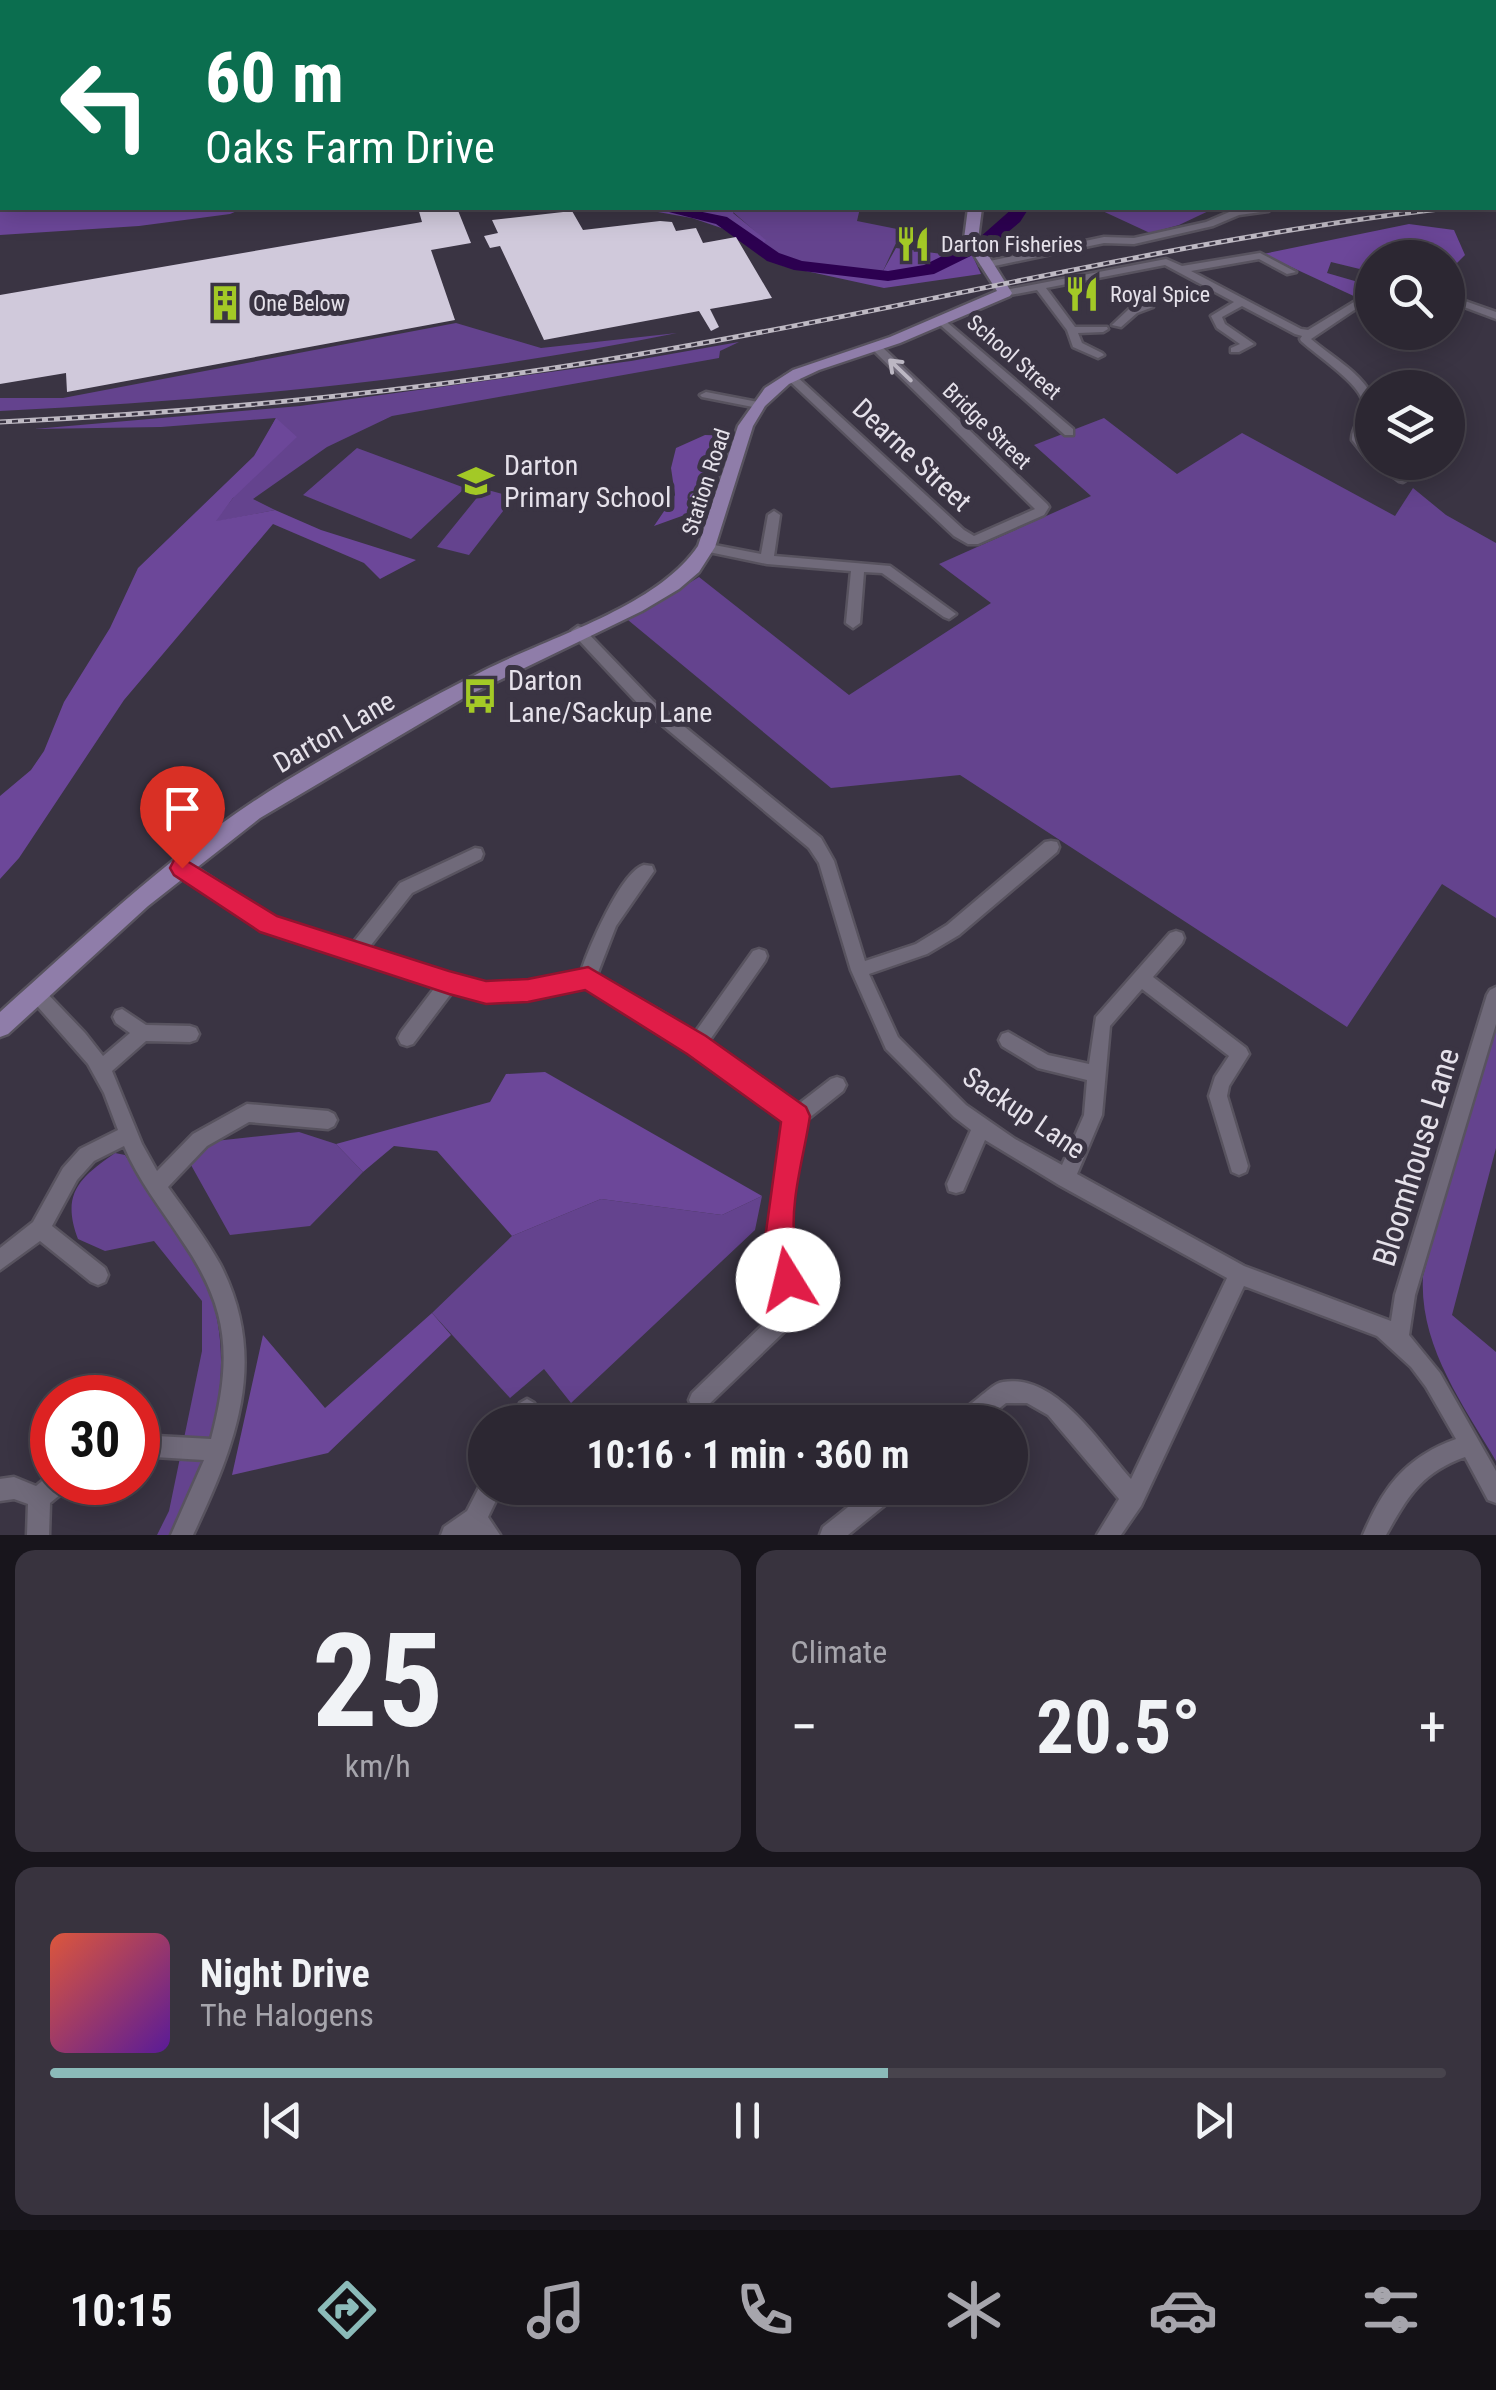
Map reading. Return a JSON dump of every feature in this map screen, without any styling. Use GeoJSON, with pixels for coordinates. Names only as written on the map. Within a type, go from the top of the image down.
{"type":"FeatureCollection","features":[{"type":"Feature","properties":{"kind":"main road"},"geometry":{"type":"LineString","coordinates":[[974,210],[969,231],[978,253],[1005,293]]}},
{"type":"Feature","properties":{"kind":"main road","name":"Station Road"},"geometry":{"type":"LineString","coordinates":[[578,632],[671,586],[692,570],[709,548],[732,463],[758,405],[790,376],[876,347],[1005,293]]}},
{"type":"Feature","properties":{"kind":"main road","name":"Darton Lane"},"geometry":{"type":"LineString","coordinates":[[0,1027],[230,828],[291,788],[500,670],[578,632]]}},
{"type":"Feature","properties":{"kind":"street"},"geometry":{"type":"LineString","coordinates":[[978,253],[1104,240],[1134,241],[1252,210]]}},
{"type":"Feature","properties":{"kind":"street"},"geometry":{"type":"LineString","coordinates":[[1184,269],[1260,256],[1292,272]]}},
{"type":"Feature","properties":{"kind":"street","name":"Station Road"},"geometry":{"type":"LineString","coordinates":[[1005,293],[1153,262],[1172,263],[1184,269]]}},
{"type":"Feature","properties":{"kind":"street"},"geometry":{"type":"LineString","coordinates":[[1184,269],[1299,332],[1310,333]]}},
{"type":"Feature","properties":{"kind":"street"},"geometry":{"type":"LineString","coordinates":[[1041,288],[1072,330],[1077,345],[1098,356]]}},
{"type":"Feature","properties":{"kind":"street"},"geometry":{"type":"LineString","coordinates":[[1235,350],[1248,344],[1220,326],[1216,316],[1242,302]]}},
{"type":"Feature","properties":{"kind":"street"},"geometry":{"type":"LineString","coordinates":[[1465,304],[1496,316]]}},
{"type":"Feature","properties":{"kind":"street"},"geometry":{"type":"LineString","coordinates":[[1355,305],[1310,333],[1306,340],[1355,384]]}},
{"type":"Feature","properties":{"kind":"street"},"geometry":{"type":"LineString","coordinates":[[1117,324],[1133,311],[1149,306]]}},
{"type":"Feature","properties":{"kind":"street","name":"School Street"},"geometry":{"type":"LineString","coordinates":[[942,320],[1064,428],[1044,430]]}},
{"type":"Feature","properties":{"kind":"street"},"geometry":{"type":"LineString","coordinates":[[1072,330],[1103,330]]}},
{"type":"Feature","properties":{"kind":"street","name":"Bridge Street"},"geometry":{"type":"LineString","coordinates":[[876,347],[1043,508],[1009,524]]}},
{"type":"Feature","properties":{"kind":"street","name":"Dearne Street"},"geometry":{"type":"LineString","coordinates":[[790,376],[959,533],[973,541],[1009,524]]}},
{"type":"Feature","properties":{"kind":"street"},"geometry":{"type":"LineString","coordinates":[[706,395],[758,405]]}},
{"type":"Feature","properties":{"kind":"street"},"geometry":{"type":"LineString","coordinates":[[767,560],[774,515]]}},
{"type":"Feature","properties":{"kind":"street"},"geometry":{"type":"LineString","coordinates":[[709,548],[767,560],[884,569],[949,614]]}},
{"type":"Feature","properties":{"kind":"street"},"geometry":{"type":"LineString","coordinates":[[853,623],[858,567]]}},
{"type":"Feature","properties":{"kind":"street","name":"Sackup Lane"},"geometry":{"type":"LineString","coordinates":[[578,632],[648,706],[815,843],[826,860],[860,970],[892,1042],[938,1091],[982,1126],[1066,1178],[1239,1274],[1398,1337],[1419,1358],[1496,1492]]}},
{"type":"Feature","properties":{"kind":"street"},"geometry":{"type":"LineString","coordinates":[[860,970],[921,949],[953,930],[1050,847]]}},
{"type":"Feature","properties":{"kind":"street"},"geometry":{"type":"LineString","coordinates":[[355,953],[406,888],[475,854]]}},
{"type":"Feature","properties":{"kind":"street"},"geometry":{"type":"LineString","coordinates":[[182,868],[269,924],[449,982],[486,992],[528,990],[588,978],[696,1045],[796,1116]]}},
{"type":"Feature","properties":{"kind":"street"},"geometry":{"type":"LineString","coordinates":[[588,978],[601,933],[626,892],[646,872]]}},
{"type":"Feature","properties":{"kind":"street"},"geometry":{"type":"LineString","coordinates":[[1066,1178],[1092,1115],[1102,1023],[1176,938]]}},
{"type":"Feature","properties":{"kind":"street"},"geometry":{"type":"LineString","coordinates":[[696,1045],[759,956]]}},
{"type":"Feature","properties":{"kind":"street"},"geometry":{"type":"LineString","coordinates":[[1140,977],[1240,1054],[1218,1096],[1240,1166]]}},
{"type":"Feature","properties":{"kind":"street"},"geometry":{"type":"LineString","coordinates":[[407,1038],[449,982]]}},
{"type":"Feature","properties":{"kind":"street"},"geometry":{"type":"LineString","coordinates":[[38,994],[80,1038],[101,1069],[128,1134],[198,1245],[231,1310],[234,1392],[220,1450],[182,1535]]}},
{"type":"Feature","properties":{"kind":"street","name":"Bloomhouse Lane"},"geometry":{"type":"LineString","coordinates":[[1398,1337],[1406,1295],[1496,995]]}},
{"type":"Feature","properties":{"kind":"street"},"geometry":{"type":"LineString","coordinates":[[122,1016],[143,1033],[190,1034]]}},
{"type":"Feature","properties":{"kind":"street"},"geometry":{"type":"LineString","coordinates":[[101,1069],[143,1033]]}},
{"type":"Feature","properties":{"kind":"street"},"geometry":{"type":"LineString","coordinates":[[1008,1040],[1044,1062],[1095,1074]]}},
{"type":"Feature","properties":{"kind":"street"},"geometry":{"type":"LineString","coordinates":[[699,1400],[779,1323],[790,1300],[780,1239],[796,1116],[837,1085]]}},
{"type":"Feature","properties":{"kind":"street"},"geometry":{"type":"LineString","coordinates":[[157,1185],[200,1140],[246,1113],[328,1120]]}},
{"type":"Feature","properties":{"kind":"street"},"geometry":{"type":"LineString","coordinates":[[956,1184],[982,1126]]}},
{"type":"Feature","properties":{"kind":"street"},"geometry":{"type":"LineString","coordinates":[[0,1260],[40,1230],[70,1174],[86,1154],[128,1134]]}},
{"type":"Feature","properties":{"kind":"street"},"geometry":{"type":"LineString","coordinates":[[40,1230],[98,1275]]}},
{"type":"Feature","properties":{"kind":"street"},"geometry":{"type":"LineString","coordinates":[[1108,1535],[1134,1498],[1239,1274]]}},
{"type":"Feature","properties":{"kind":"street"},"geometry":{"type":"LineString","coordinates":[[986,1405],[1002,1392],[1029,1393],[1055,1408],[1134,1498]]}},
{"type":"Feature","properties":{"kind":"street"},"geometry":{"type":"LineString","coordinates":[[160,1446],[220,1450]]}},
{"type":"Feature","properties":{"kind":"street"},"geometry":{"type":"LineString","coordinates":[[1374,1535],[1407,1477],[1429,1459],[1469,1446]]}},
{"type":"Feature","properties":{"kind":"street"},"geometry":{"type":"LineString","coordinates":[[0,1490],[14,1488],[30,1494]]}},
{"type":"Feature","properties":{"kind":"street"},"geometry":{"type":"LineString","coordinates":[[38,1535],[39,1505]]}},
{"type":"Feature","properties":{"kind":"street"},"geometry":{"type":"LineString","coordinates":[[831,1535],[867,1505]]}},
{"type":"Feature","properties":{"kind":"street"},"geometry":{"type":"LineString","coordinates":[[452,1535],[482,1527]]}},
{"type":"Feature","properties":{"kind":"shaded area"},"geometry":{"type":"Polygon","coordinates":[[[0,210],[239,210],[139,226],[0,235],[0,210]]]}},
{"type":"Feature","properties":{"kind":"shaded area"},"geometry":{"type":"Polygon","coordinates":[[[646,210],[735,210],[733,213],[766,240],[762,246],[790,259],[820,266],[883,271],[896,248],[942,254],[968,246],[981,274],[884,288],[783,266],[760,255],[733,232],[692,218],[646,210]]]}},
{"type":"Feature","properties":{"kind":"shaded area"},"geometry":{"type":"Polygon","coordinates":[[[860,210],[857,221],[902,230],[883,271],[820,266],[790,259],[762,245],[765,240],[733,212],[860,210]]]}},
{"type":"Feature","properties":{"kind":"shaded area"},"geometry":{"type":"Polygon","coordinates":[[[1100,210],[1211,210],[1179,225],[1150,233],[1100,210]]]}},
{"type":"Feature","properties":{"kind":"shaded area"},"geometry":{"type":"Polygon","coordinates":[[[1409,224],[1454,230],[1458,240],[1355,240],[1355,268],[1331,262],[1327,273],[1355,281],[1355,297],[1263,254],[1409,224]]]}},
{"type":"Feature","properties":{"kind":"shaded area"},"geometry":{"type":"Polygon","coordinates":[[[456,323],[541,348],[677,333],[509,363],[340,385],[0,411],[0,398],[63,398],[456,323]]]}},
{"type":"Feature","properties":{"kind":"shaded area"},"geometry":{"type":"Polygon","coordinates":[[[739,342],[720,351],[719,358],[392,416],[327,447],[253,499],[275,510],[214,522],[233,498],[276,418],[161,427],[34,429],[300,406],[631,361],[739,342]]]}},
{"type":"Feature","properties":{"kind":"shaded area"},"geometry":{"type":"Polygon","coordinates":[[[276,418],[297,437],[233,498],[216,521],[275,510],[321,530],[416,560],[380,579],[364,563],[273,524],[124,700],[19,858],[0,879],[0,796],[31,770],[44,751],[64,702],[110,628],[138,568],[254,456],[276,418]]]}},
{"type":"Feature","properties":{"kind":"shaded area"},"geometry":{"type":"Polygon","coordinates":[[[1104,418],[1177,474],[1242,433],[1395,516],[1413,488],[1446,515],[1496,543],[1496,918],[1442,884],[1347,1027],[960,775],[831,788],[628,620],[699,577],[849,695],[991,603],[939,564],[1091,496],[1034,445],[1104,418]]]}},
{"type":"Feature","properties":{"kind":"shaded area"},"geometry":{"type":"Polygon","coordinates":[[[705,435],[735,436],[718,503],[654,526],[675,495],[671,468],[676,448],[705,435]]]}},
{"type":"Feature","properties":{"kind":"shaded area"},"geometry":{"type":"Polygon","coordinates":[[[357,448],[465,488],[411,539],[303,495],[357,448]]]}},
{"type":"Feature","properties":{"kind":"shaded area"},"geometry":{"type":"Polygon","coordinates":[[[484,489],[514,497],[469,555],[437,547],[484,489]]]}},
{"type":"Feature","properties":{"kind":"shaded area"},"geometry":{"type":"Polygon","coordinates":[[[1496,1014],[1496,1148],[1452,1315],[1496,1352],[1496,1461],[1435,1350],[1428,1326],[1423,1276],[1496,1014]]]}},
{"type":"Feature","properties":{"kind":"shaded area"},"geometry":{"type":"Polygon","coordinates":[[[545,1072],[762,1196],[722,1215],[601,1199],[512,1236],[437,1151],[394,1146],[363,1172],[336,1144],[490,1102],[506,1074],[545,1072]]]}},
{"type":"Feature","properties":{"kind":"shaded area"},"geometry":{"type":"Polygon","coordinates":[[[299,1132],[336,1144],[363,1172],[310,1226],[230,1235],[191,1165],[215,1141],[299,1132]]]}},
{"type":"Feature","properties":{"kind":"shaded area"},"geometry":{"type":"Polygon","coordinates":[[[115,1153],[125,1155],[199,1269],[216,1315],[221,1347],[216,1413],[208,1446],[198,1478],[169,1535],[157,1535],[169,1511],[202,1351],[202,1301],[154,1241],[105,1251],[78,1239],[72,1210],[77,1188],[115,1153]]]}},
{"type":"Feature","properties":{"kind":"shaded area"},"geometry":{"type":"Polygon","coordinates":[[[762,1196],[755,1230],[571,1403],[544,1369],[510,1398],[432,1313],[512,1236],[601,1199],[722,1215],[762,1196]]]}},
{"type":"Feature","properties":{"kind":"shaded area"},"geometry":{"type":"Polygon","coordinates":[[[432,1313],[451,1335],[328,1453],[232,1475],[263,1335],[325,1408],[432,1313]]]}},
{"type":"Feature","properties":{"kind":"building","name":"One Below"},"geometry":{"type":"Polygon","coordinates":[[[419,210],[458,210],[471,243],[431,250],[455,320],[67,392],[66,373],[0,384],[0,295],[422,222],[419,210]]]}},
{"type":"Feature","properties":{"kind":"building"},"geometry":{"type":"Polygon","coordinates":[[[572,211],[583,230],[660,221],[672,222],[676,231],[696,228],[703,243],[736,237],[772,298],[710,309],[719,327],[711,331],[699,311],[544,340],[500,246],[490,248],[484,236],[498,233],[492,220],[572,211]]]}},
{"type":"Feature","properties":{"kind":"waterway"},"geometry":{"type":"LineString","coordinates":[[671,210],[721,220],[773,257],[800,266],[888,276],[928,270],[985,242],[1020,210]]}},
{"type":"Feature","properties":{"kind":"railway"},"geometry":{"type":"LineString","coordinates":[[0,422],[255,404],[507,375],[772,330],[1254,236],[1433,210]]}},
{"type":"Feature","properties":{"kind":"place","name":"Darton Fisheries"},"geometry":{"type":"Point","coordinates":[913,244]}},
{"type":"Feature","properties":{"kind":"place","name":"Royal Spice"},"geometry":{"type":"Point","coordinates":[1082,294]}},
{"type":"Feature","properties":{"kind":"place","name":"One Below"},"geometry":{"type":"Point","coordinates":[225,303]}},
{"type":"Feature","properties":{"kind":"place","name":"Darton Primary School"},"geometry":{"type":"Point","coordinates":[476,481]}},
{"type":"Feature","properties":{"kind":"place","name":"Darton Lane/Sackup Lane"},"geometry":{"type":"Point","coordinates":[480,696]}},
{"type":"Feature","properties":{"kind":"route"},"geometry":{"type":"LineString","coordinates":[[182,868],[269,924],[311,940],[486,992],[528,990],[588,978],[661,1021],[796,1116],[796,1135],[781,1209],[780,1239],[788,1280]]}}]}
